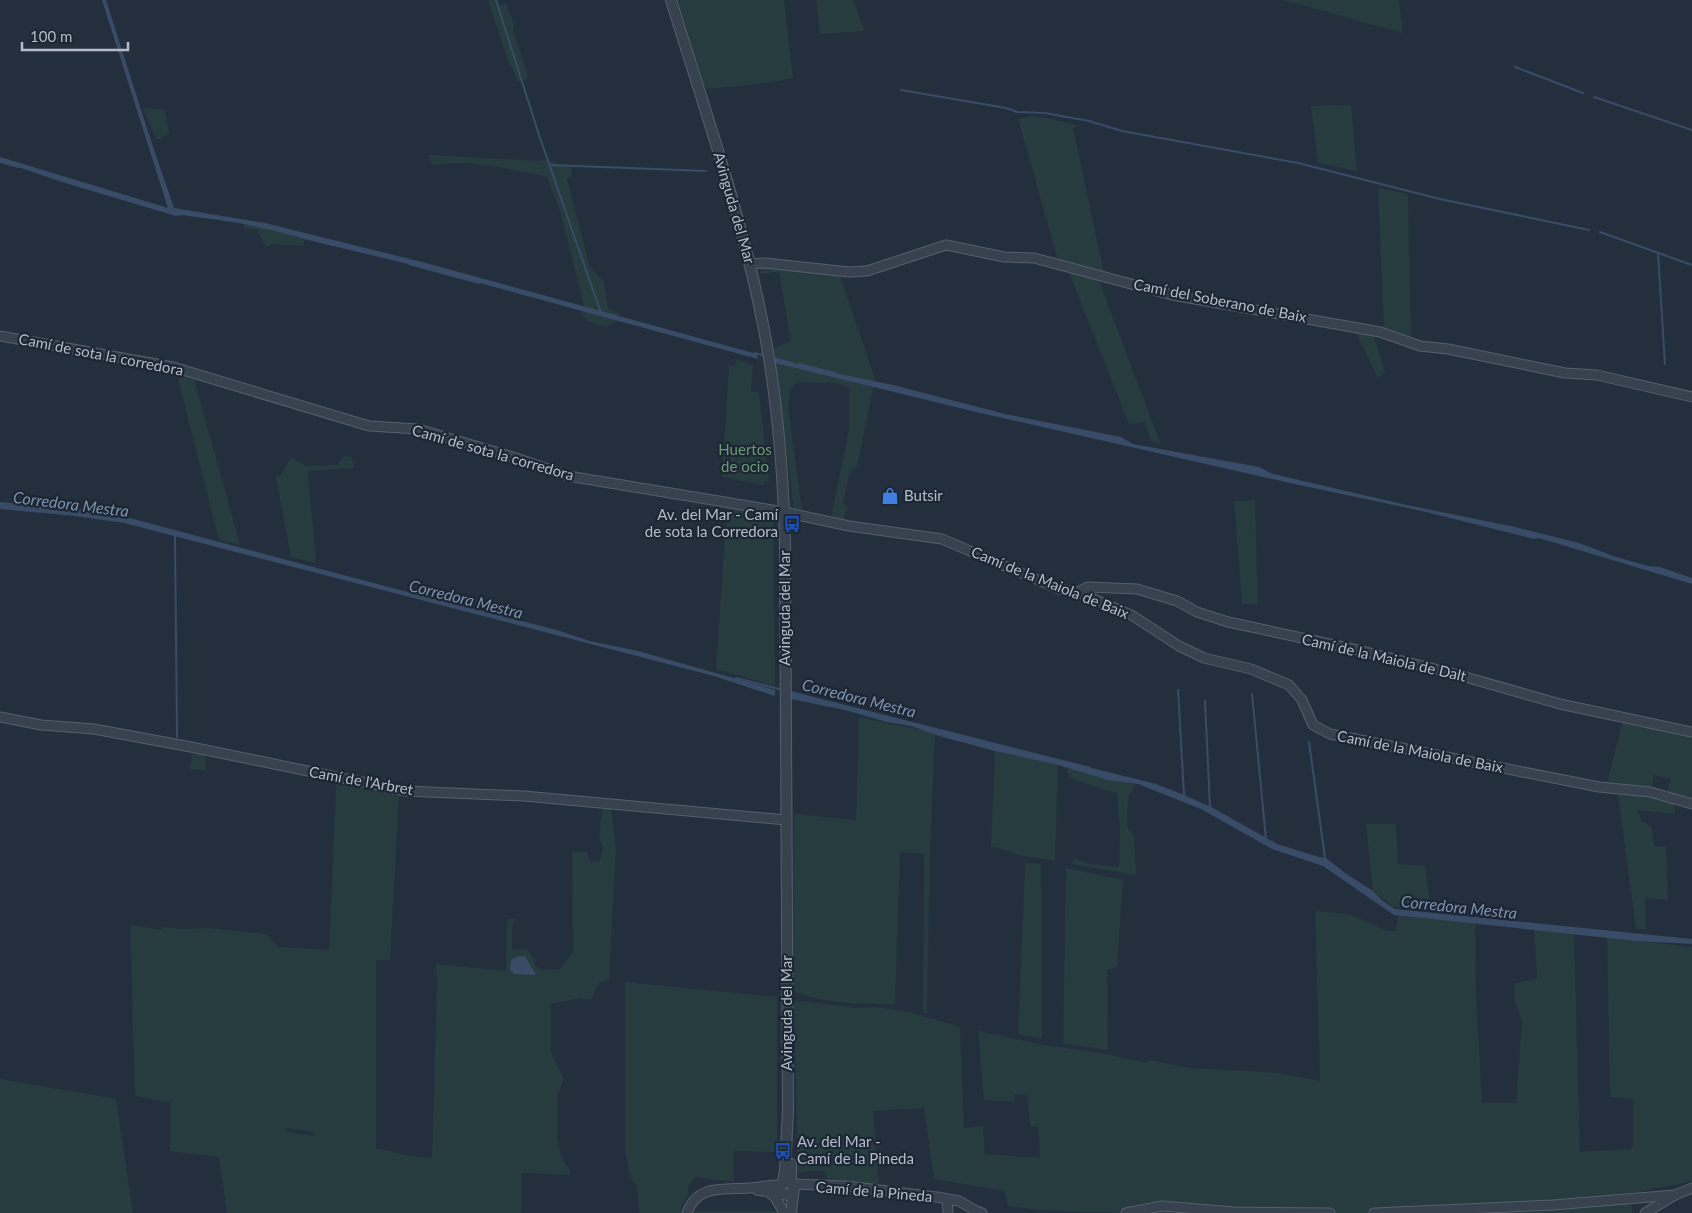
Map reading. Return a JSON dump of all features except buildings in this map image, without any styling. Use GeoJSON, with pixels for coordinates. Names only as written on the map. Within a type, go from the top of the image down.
{"type":"FeatureCollection","features":[{"type":"Feature","properties":{"kind":"street","name":"Avinguda del Mar"},"geometry":{"type":"LineString","coordinates":[[671,0],[725,175],[750,264],[768,351],[777,423],[784,512],[787,1188],[789,1213]]}},
{"type":"Feature","properties":{"kind":"street","name":"Camí del Soberano de Baix"},"geometry":{"type":"LineString","coordinates":[[750,264],[765,263],[849,272],[867,271],[946,245],[1004,257],[1034,258],[1172,295],[1380,332],[1420,346],[1448,349],[1565,373],[1597,375],[1692,397]]}},
{"type":"Feature","properties":{"kind":"street","name":"Camí de sota la corredora"},"geometry":{"type":"LineString","coordinates":[[0,336],[173,367],[369,426],[418,429],[513,457],[568,476],[784,512]]}},
{"type":"Feature","properties":{"kind":"street","name":"Camí de la Maiola de Baix"},"geometry":{"type":"LineString","coordinates":[[784,512],[849,526],[942,539],[1059,590],[1078,592],[1133,616],[1179,646],[1204,658],[1251,669],[1289,684],[1302,700],[1313,725],[1330,734],[1599,787],[1650,792],[1692,804]]}},
{"type":"Feature","properties":{"kind":"street","name":"Camí de la Maiola de Dalt"},"geometry":{"type":"LineString","coordinates":[[1078,592],[1088,587],[1137,589],[1175,600],[1197,612],[1228,622],[1358,650],[1451,673],[1560,704],[1692,732]]}},
{"type":"Feature","properties":{"kind":"street","name":"Camí de l'Arbret"},"geometry":{"type":"LineString","coordinates":[[0,717],[41,725],[103,731],[191,747],[404,791],[524,796],[786,820]]}},
{"type":"Feature","properties":{"kind":"street","name":"Camí de la Pineda"},"geometry":{"type":"LineString","coordinates":[[687,1213],[697,1197],[705,1192],[725,1188],[846,1186],[959,1201],[982,1213]]}},
{"type":"Feature","properties":{"kind":"street","name":"Camí de la Pineda"},"geometry":{"type":"LineString","coordinates":[[750,1188],[768,1192],[787,1188]]}},
{"type":"Feature","properties":{"kind":"street"},"geometry":{"type":"LineString","coordinates":[[1645,1213],[1674,1195],[1692,1188]]}},
{"type":"Feature","properties":{"kind":"street"},"geometry":{"type":"LineString","coordinates":[[768,1192],[782,1206],[784,1213]]}},
{"type":"Feature","properties":{"kind":"street"},"geometry":{"type":"LineString","coordinates":[[1374,1213],[1467,1210],[1674,1195]]}},
{"type":"Feature","properties":{"kind":"street"},"geometry":{"type":"LineString","coordinates":[[948,1199],[948,1213]]}},
{"type":"Feature","properties":{"kind":"street"},"geometry":{"type":"LineString","coordinates":[[1126,1213],[1162,1206],[1233,1212],[1330,1213]]}},
{"type":"Feature","properties":{"kind":"green space"},"geometry":{"type":"Polygon","coordinates":[[[488,0],[498,0],[500,6],[506,3],[514,24],[513,31],[528,76],[526,80],[517,81],[510,66],[488,0]]]}},
{"type":"Feature","properties":{"kind":"green space"},"geometry":{"type":"Polygon","coordinates":[[[678,0],[784,0],[793,78],[767,83],[708,89],[704,85],[678,0]]]}},
{"type":"Feature","properties":{"kind":"green space"},"geometry":{"type":"Polygon","coordinates":[[[816,0],[853,0],[865,31],[820,34],[816,0]]]}},
{"type":"Feature","properties":{"kind":"green space"},"geometry":{"type":"Polygon","coordinates":[[[1284,0],[1399,0],[1403,33],[1287,1],[1284,0]]]}},
{"type":"Feature","properties":{"kind":"green space"},"geometry":{"type":"Polygon","coordinates":[[[1351,105],[1357,171],[1318,163],[1311,106],[1351,105]]]}},
{"type":"Feature","properties":{"kind":"green space"},"geometry":{"type":"Polygon","coordinates":[[[143,108],[165,110],[169,133],[160,139],[156,139],[143,108]]]}},
{"type":"Feature","properties":{"kind":"green space"},"geometry":{"type":"Polygon","coordinates":[[[1033,116],[1079,126],[1073,128],[1104,273],[1059,263],[1018,119],[1033,116]]]}},
{"type":"Feature","properties":{"kind":"green space"},"geometry":{"type":"Polygon","coordinates":[[[428,155],[539,161],[544,159],[571,168],[572,174],[567,179],[590,267],[604,282],[608,308],[620,314],[615,323],[606,327],[589,322],[581,313],[584,305],[560,211],[547,177],[474,164],[445,163],[433,165],[428,155]]]}},
{"type":"Feature","properties":{"kind":"green space"},"geometry":{"type":"Polygon","coordinates":[[[1378,188],[1407,194],[1408,197],[1411,340],[1384,330],[1378,188]]]}},
{"type":"Feature","properties":{"kind":"green space"},"geometry":{"type":"Polygon","coordinates":[[[244,224],[279,231],[304,240],[304,246],[271,244],[266,247],[257,230],[244,228],[244,224]]]}},
{"type":"Feature","properties":{"kind":"green space"},"geometry":{"type":"Polygon","coordinates":[[[762,266],[840,275],[875,379],[857,467],[850,471],[843,503],[848,507],[843,520],[831,518],[849,430],[849,388],[836,383],[798,382],[790,389],[788,407],[802,511],[794,511],[774,348],[791,341],[779,273],[760,274],[762,266]]]}},
{"type":"Feature","properties":{"kind":"green space"},"geometry":{"type":"Polygon","coordinates":[[[1068,270],[1098,278],[1161,445],[1151,441],[1145,422],[1129,424],[1068,270]]]}},
{"type":"Feature","properties":{"kind":"green space"},"geometry":{"type":"Polygon","coordinates":[[[1354,329],[1373,333],[1385,372],[1378,378],[1354,329]]]}},
{"type":"Feature","properties":{"kind":"green space","name":"Huertos de ocio"},"geometry":{"type":"Polygon","coordinates":[[[736,359],[753,365],[751,392],[759,392],[769,482],[764,481],[764,485],[722,477],[729,365],[735,366],[736,359]]]}},
{"type":"Feature","properties":{"kind":"green space"},"geometry":{"type":"Polygon","coordinates":[[[176,371],[193,375],[240,545],[219,540],[176,371]]]}},
{"type":"Feature","properties":{"kind":"green space"},"geometry":{"type":"Polygon","coordinates":[[[344,456],[352,457],[354,468],[308,471],[316,563],[291,557],[276,477],[280,476],[289,460],[294,457],[294,459],[306,466],[337,465],[344,456]]]}},
{"type":"Feature","properties":{"kind":"green space"},"geometry":{"type":"Polygon","coordinates":[[[1255,500],[1258,604],[1242,604],[1234,501],[1255,500]]]}},
{"type":"Feature","properties":{"kind":"green space"},"geometry":{"type":"Polygon","coordinates":[[[727,505],[773,513],[775,686],[716,669],[727,505]]]}},
{"type":"Feature","properties":{"kind":"green space"},"geometry":{"type":"Polygon","coordinates":[[[859,717],[935,733],[930,855],[927,1014],[923,1013],[924,854],[900,852],[895,1005],[831,1001],[806,996],[793,991],[794,814],[856,820],[859,717]]]}},
{"type":"Feature","properties":{"kind":"green space"},"geometry":{"type":"Polygon","coordinates":[[[1623,720],[1692,736],[1692,802],[1666,794],[1671,779],[1654,775],[1651,789],[1607,783],[1623,720]]]}},
{"type":"Feature","properties":{"kind":"green space"},"geometry":{"type":"Polygon","coordinates":[[[995,751],[1058,765],[1055,861],[1019,855],[991,846],[995,751]]]}},
{"type":"Feature","properties":{"kind":"green space"},"geometry":{"type":"Polygon","coordinates":[[[192,754],[206,755],[206,770],[190,769],[192,754]]]}},
{"type":"Feature","properties":{"kind":"green space"},"geometry":{"type":"Polygon","coordinates":[[[1066,768],[1082,769],[1135,785],[1128,797],[1127,827],[1134,837],[1136,875],[1072,864],[1074,858],[1090,864],[1119,867],[1120,829],[1117,793],[1071,779],[1066,768]]]}},
{"type":"Feature","properties":{"kind":"green space"},"geometry":{"type":"Polygon","coordinates":[[[336,784],[399,796],[390,960],[376,960],[376,1148],[415,1157],[432,1158],[436,964],[506,971],[507,919],[515,919],[512,927],[512,950],[527,949],[535,961],[535,966],[542,970],[560,969],[573,952],[572,852],[587,852],[590,862],[600,861],[603,847],[599,838],[602,809],[611,807],[616,850],[609,980],[599,983],[591,1000],[580,998],[551,1004],[551,1053],[564,1079],[558,1094],[557,1139],[562,1158],[570,1171],[570,1175],[522,1173],[521,1213],[227,1213],[219,1157],[170,1151],[170,1102],[135,1096],[130,925],[162,930],[162,927],[182,929],[207,928],[266,934],[278,947],[329,950],[336,784]],[[287,1128],[287,1132],[314,1136],[314,1132],[287,1128]]]}},
{"type":"Feature","properties":{"kind":"green space"},"geometry":{"type":"Polygon","coordinates":[[[1633,793],[1674,801],[1675,814],[1637,810],[1642,821],[1652,828],[1654,846],[1666,847],[1668,900],[1645,898],[1646,929],[1636,929],[1618,794],[1633,793]]]}},
{"type":"Feature","properties":{"kind":"green space"},"geometry":{"type":"Polygon","coordinates":[[[1366,824],[1396,824],[1398,864],[1425,866],[1431,910],[1394,907],[1373,891],[1366,824]]]}},
{"type":"Feature","properties":{"kind":"green space"},"geometry":{"type":"Polygon","coordinates":[[[1025,863],[1041,864],[1042,1039],[1018,1034],[1025,863]]]}},
{"type":"Feature","properties":{"kind":"green space"},"geometry":{"type":"Polygon","coordinates":[[[1066,868],[1123,880],[1117,967],[1107,970],[1108,1050],[1063,1043],[1066,868]]]}},
{"type":"Feature","properties":{"kind":"green space"},"geometry":{"type":"Polygon","coordinates":[[[1315,911],[1349,914],[1388,931],[1396,931],[1398,916],[1475,923],[1476,991],[1482,1103],[1516,1103],[1522,1021],[1515,1001],[1514,984],[1537,978],[1534,929],[1574,933],[1580,1152],[1630,1149],[1633,1146],[1633,1099],[1610,1097],[1607,937],[1692,947],[1692,1181],[1632,1193],[1632,1213],[1124,1213],[1038,1210],[1008,1206],[1005,1191],[934,1179],[924,1108],[873,1111],[879,1185],[828,1179],[824,1170],[798,1173],[794,1002],[804,1001],[856,1008],[876,1007],[909,1012],[960,1027],[964,1128],[983,1126],[985,1154],[1040,1158],[1038,1127],[1030,1126],[1027,1095],[1015,1094],[1014,1102],[984,1100],[978,1031],[1147,1063],[1148,1060],[1191,1068],[1279,1073],[1320,1081],[1315,911]]]}},
{"type":"Feature","properties":{"kind":"green space"},"geometry":{"type":"Polygon","coordinates":[[[625,982],[777,997],[777,1152],[734,1151],[734,1182],[695,1177],[688,1187],[689,1194],[681,1206],[681,1213],[639,1213],[637,1187],[631,1179],[625,1151],[625,982]]]}},
{"type":"Feature","properties":{"kind":"green space"},"geometry":{"type":"Polygon","coordinates":[[[0,1079],[116,1099],[133,1213],[0,1213],[0,1079]]]}},
{"type":"Feature","properties":{"kind":"green space"},"geometry":{"type":"Polygon","coordinates":[[[693,1211],[777,1211],[777,1213],[693,1213],[693,1211]]]}},
{"type":"Feature","properties":{"kind":"water"},"geometry":{"type":"Polygon","coordinates":[[[102,0],[106,0],[174,208],[265,223],[426,263],[757,354],[758,359],[425,268],[275,231],[239,223],[182,215],[176,216],[0,163],[0,157],[168,208],[102,0]]]}},
{"type":"Feature","properties":{"kind":"water"},"geometry":{"type":"Polygon","coordinates":[[[774,357],[820,370],[893,385],[1005,414],[1121,437],[1133,444],[1259,467],[1273,474],[1402,504],[1515,527],[1579,543],[1613,556],[1648,566],[1660,567],[1692,578],[1692,584],[1539,538],[1534,539],[1422,511],[976,412],[775,363],[774,357]]]}},
{"type":"Feature","properties":{"kind":"water"},"geometry":{"type":"Polygon","coordinates":[[[0,502],[111,513],[557,630],[590,641],[638,651],[775,690],[775,696],[714,676],[124,523],[0,509],[0,502]]]}},
{"type":"Feature","properties":{"kind":"water"},"geometry":{"type":"Polygon","coordinates":[[[791,693],[1156,784],[1213,808],[1277,844],[1326,858],[1395,909],[1692,939],[1692,944],[1637,941],[1394,915],[1323,866],[1272,849],[1201,809],[1138,784],[1108,780],[1058,765],[939,736],[911,726],[791,699],[791,693]]]}},
{"type":"Feature","properties":{"kind":"water"},"geometry":{"type":"Polygon","coordinates":[[[525,956],[536,975],[514,974],[510,970],[511,960],[516,957],[525,956]]]}},
{"type":"Feature","properties":{"kind":"waterway"},"geometry":{"type":"LineString","coordinates":[[496,0],[539,135],[601,313]]}},
{"type":"Feature","properties":{"kind":"waterway"},"geometry":{"type":"LineString","coordinates":[[1515,67],[1583,93]]}},
{"type":"Feature","properties":{"kind":"waterway"},"geometry":{"type":"LineString","coordinates":[[901,90],[1006,108],[1017,112],[1045,113],[1089,121],[1122,131],[1298,163],[1440,199],[1589,230]]}},
{"type":"Feature","properties":{"kind":"waterway"},"geometry":{"type":"LineString","coordinates":[[1594,97],[1692,130]]}},
{"type":"Feature","properties":{"kind":"waterway"},"geometry":{"type":"LineString","coordinates":[[550,165],[706,171]]}},
{"type":"Feature","properties":{"kind":"waterway"},"geometry":{"type":"LineString","coordinates":[[1600,232],[1692,265]]}},
{"type":"Feature","properties":{"kind":"waterway"},"geometry":{"type":"LineString","coordinates":[[1658,253],[1665,364]]}},
{"type":"Feature","properties":{"kind":"waterway"},"geometry":{"type":"LineString","coordinates":[[409,264],[479,283]]}},
{"type":"Feature","properties":{"kind":"waterway"},"geometry":{"type":"LineString","coordinates":[[755,353],[765,356]]}},
{"type":"Feature","properties":{"kind":"waterway"},"geometry":{"type":"LineString","coordinates":[[799,364],[835,373]]}},
{"type":"Feature","properties":{"kind":"waterway"},"geometry":{"type":"LineString","coordinates":[[175,536],[177,737]]}},
{"type":"Feature","properties":{"kind":"waterway","name":"Corredora Mestra"},"geometry":{"type":"LineString","coordinates":[[736,678],[783,690]]}},
{"type":"Feature","properties":{"kind":"waterway"},"geometry":{"type":"LineString","coordinates":[[1178,690],[1184,795]]}},
{"type":"Feature","properties":{"kind":"waterway","name":"Corredora Mestra"},"geometry":{"type":"LineString","coordinates":[[790,692],[1090,768]]}},
{"type":"Feature","properties":{"kind":"waterway"},"geometry":{"type":"LineString","coordinates":[[1252,694],[1266,839]]}},
{"type":"Feature","properties":{"kind":"waterway"},"geometry":{"type":"LineString","coordinates":[[1205,701],[1210,807]]}},
{"type":"Feature","properties":{"kind":"waterway"},"geometry":{"type":"LineString","coordinates":[[1309,742],[1325,858]]}},
{"type":"Feature","properties":{"kind":"place","name":"Butsir"},"geometry":{"type":"Point","coordinates":[890,496]}},
{"type":"Feature","properties":{"kind":"place","name":"Av. del Mar - Camí de sota la Corredora"},"geometry":{"type":"Point","coordinates":[792,524]}},
{"type":"Feature","properties":{"kind":"place","name":"Av. del Mar - Camí de la Pineda"},"geometry":{"type":"Point","coordinates":[783,1151]}}]}
